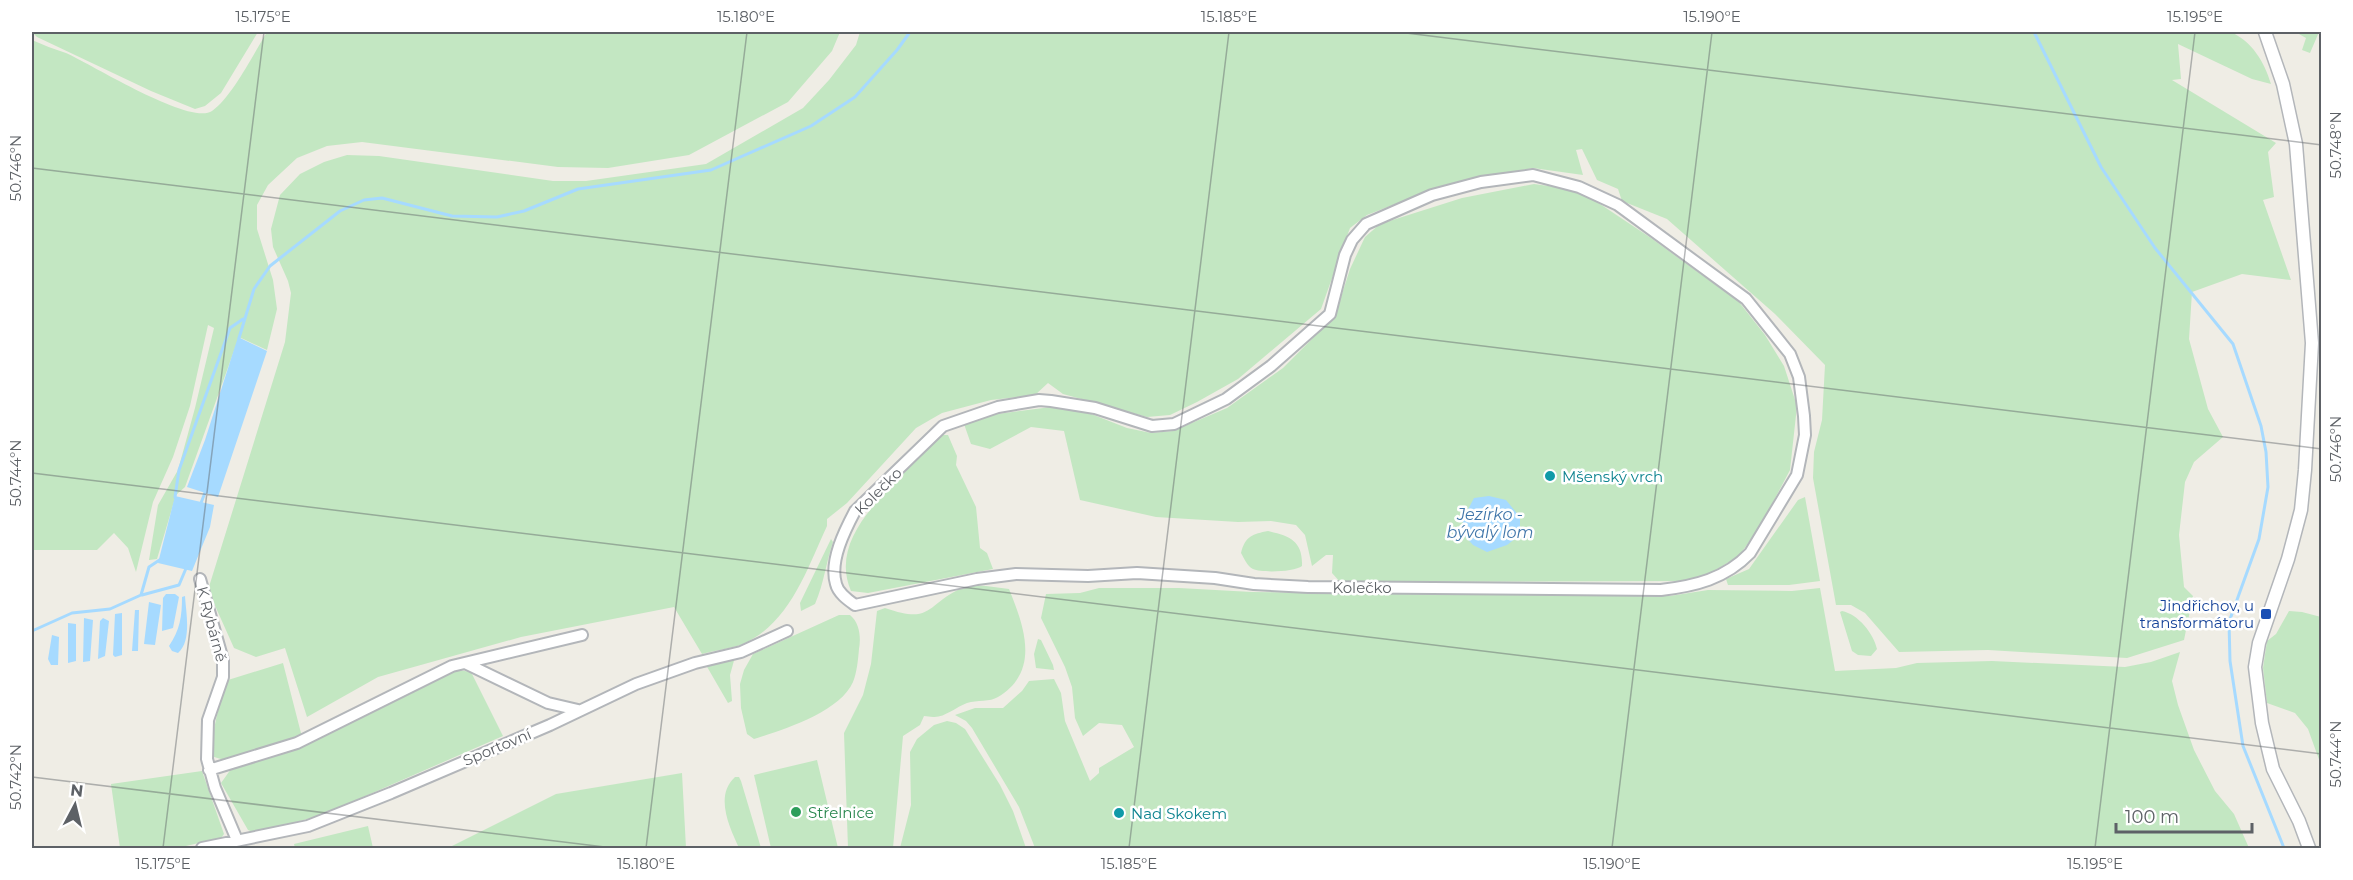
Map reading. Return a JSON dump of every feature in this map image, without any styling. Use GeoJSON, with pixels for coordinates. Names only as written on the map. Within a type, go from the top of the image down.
{"type":"FeatureCollection","features":[{"type":"Feature","properties":{"kind":"street"},"geometry":{"type":"LineString","coordinates":[[2265,32],[2283,84],[2296,144],[2312,343],[2301,510],[2288,559],[2259,643],[2255,667],[2262,723],[2273,769],[2299,821],[2309,849]]}},
{"type":"Feature","properties":{"kind":"street","name":"Kolečko"},"geometry":{"type":"LineString","coordinates":[[1517,176],[1544,177],[1579,187],[1618,205],[1746,299],[1790,354],[1799,377],[1804,416],[1804,435],[1797,475],[1756,543],[1740,564],[1693,586],[1661,590],[1308,587],[1254,584],[1178,575],[1029,574],[977,579],[855,605],[844,597],[836,586],[835,572],[839,550],[855,511],[942,426],[998,407],[1039,400],[1095,408],[1133,422],[1152,426],[1174,424],[1226,399],[1271,366],[1330,314],[1345,255],[1358,231],[1366,224],[1432,195],[1481,182],[1517,176]]}},
{"type":"Feature","properties":{"kind":"street","name":"K Rybárně"},"geometry":{"type":"LineString","coordinates":[[200,579],[223,660],[223,677],[212,707],[207,731],[207,759],[209,770],[237,840]]}},
{"type":"Feature","properties":{"kind":"street","name":"Sportovní"},"geometry":{"type":"LineString","coordinates":[[202,849],[308,826],[550,725],[636,684],[695,663],[741,652],[787,631]]}},
{"type":"Feature","properties":{"kind":"street"},"geometry":{"type":"LineString","coordinates":[[209,770],[297,744],[452,666],[582,635]]}},
{"type":"Feature","properties":{"kind":"street"},"geometry":{"type":"LineString","coordinates":[[465,663],[548,703],[578,710]]}},
{"type":"Feature","properties":{"kind":"green space"},"geometry":{"type":"Polygon","coordinates":[[[32,32],[258,32],[221,93],[205,106],[195,109],[151,91],[37,37],[32,32]]]}},
{"type":"Feature","properties":{"kind":"green space"},"geometry":{"type":"Polygon","coordinates":[[[267,32],[840,32],[832,51],[788,102],[689,155],[608,168],[558,167],[362,142],[327,146],[297,158],[268,185],[257,205],[257,229],[273,280],[277,309],[267,350],[239,337],[185,487],[176,495],[157,559],[149,560],[158,505],[178,470],[214,328],[208,325],[190,406],[173,457],[153,502],[136,572],[128,548],[114,533],[97,550],[32,550],[32,40],[66,53],[163,102],[183,110],[200,113],[212,111],[227,96],[267,32]]]}},
{"type":"Feature","properties":{"kind":"green space"},"geometry":{"type":"Polygon","coordinates":[[[860,32],[2231,32],[2245,41],[2256,53],[2271,84],[2252,79],[2178,44],[2181,79],[2172,80],[2276,143],[2268,152],[2274,197],[2263,200],[2291,280],[2242,274],[2192,292],[2189,339],[2208,409],[2223,437],[2194,462],[2185,482],[2179,535],[2184,587],[2193,596],[2184,640],[2127,658],[1988,650],[1899,652],[1865,613],[1851,605],[1836,605],[1813,478],[1814,452],[1822,420],[1825,365],[1775,314],[1667,219],[1622,201],[1618,189],[1597,180],[1582,149],[1576,150],[1583,175],[1533,168],[1444,185],[1367,215],[1350,228],[1321,309],[1238,379],[1170,415],[1147,417],[1063,394],[1048,383],[1035,395],[991,400],[942,413],[916,428],[847,503],[827,519],[827,526],[812,560],[785,609],[759,635],[743,644],[702,654],[674,607],[521,637],[378,677],[307,717],[285,648],[256,657],[234,648],[208,590],[285,342],[291,293],[273,247],[271,229],[280,195],[300,174],[324,162],[347,155],[379,156],[553,181],[586,181],[706,164],[803,108],[829,80],[856,45],[860,32]]]}},
{"type":"Feature","properties":{"kind":"green space"},"geometry":{"type":"Polygon","coordinates":[[[2300,32],[2319,32],[2310,53],[2302,50],[2306,38],[2299,34],[2300,32]]]}},
{"type":"Feature","properties":{"kind":"green space"},"geometry":{"type":"Polygon","coordinates":[[[1534,184],[1563,188],[1591,198],[1739,302],[1765,335],[1784,366],[1797,406],[1790,470],[1761,525],[1739,556],[1697,581],[1340,582],[1332,573],[1333,555],[1326,555],[1312,566],[1305,535],[1296,525],[1271,521],[1238,522],[1156,517],[1080,500],[1064,431],[1031,427],[990,449],[971,444],[964,424],[990,415],[1051,407],[1081,410],[1127,428],[1151,433],[1173,431],[1227,408],[1283,368],[1335,316],[1350,269],[1365,237],[1380,224],[1462,198],[1534,184]]]}},
{"type":"Feature","properties":{"kind":"green space"},"geometry":{"type":"Polygon","coordinates":[[[941,435],[948,435],[957,456],[956,465],[976,507],[980,548],[987,553],[993,569],[868,593],[851,591],[846,574],[846,558],[858,527],[879,499],[941,435]]]}},
{"type":"Feature","properties":{"kind":"green space"},"geometry":{"type":"Polygon","coordinates":[[[1805,497],[1820,581],[1789,585],[1728,585],[1726,579],[1749,569],[1798,500],[1805,497]]]}},
{"type":"Feature","properties":{"kind":"green space"},"geometry":{"type":"Polygon","coordinates":[[[1268,531],[1294,541],[1300,551],[1302,566],[1293,570],[1270,571],[1257,570],[1249,566],[1241,553],[1247,539],[1268,531]]]}},
{"type":"Feature","properties":{"kind":"green space"},"geometry":{"type":"Polygon","coordinates":[[[831,539],[833,542],[815,604],[801,611],[800,603],[831,539]]]}},
{"type":"Feature","properties":{"kind":"green space"},"geometry":{"type":"Polygon","coordinates":[[[986,586],[1009,589],[1015,603],[1025,647],[1020,674],[998,697],[967,703],[941,716],[924,716],[920,725],[903,736],[893,848],[848,848],[844,733],[863,695],[871,664],[877,611],[885,608],[901,613],[921,613],[962,588],[986,586]]]}},
{"type":"Feature","properties":{"kind":"green space"},"geometry":{"type":"Polygon","coordinates":[[[1099,588],[1179,588],[1252,592],[1670,596],[1708,590],[1792,591],[1820,588],[1835,671],[1896,668],[1917,663],[1992,661],[2125,667],[2151,662],[2180,652],[2172,681],[2178,705],[2194,750],[2215,791],[2234,814],[2249,848],[1035,848],[1019,807],[972,728],[966,721],[955,715],[975,708],[1003,708],[1022,691],[1029,681],[1054,679],[1061,693],[1065,721],[1090,781],[1099,773],[1099,768],[1134,747],[1122,725],[1099,723],[1083,736],[1075,718],[1072,687],[1065,667],[1041,618],[1046,594],[1080,593],[1099,588]]]}},
{"type":"Feature","properties":{"kind":"green space"},"geometry":{"type":"Polygon","coordinates":[[[2289,611],[2321,617],[2321,765],[2308,729],[2295,713],[2267,703],[2263,668],[2267,641],[2276,634],[2289,611]]]}},
{"type":"Feature","properties":{"kind":"green space"},"geometry":{"type":"Polygon","coordinates":[[[1840,612],[1854,616],[1869,631],[1877,649],[1871,656],[1858,655],[1852,651],[1840,612]]]}},
{"type":"Feature","properties":{"kind":"green space"},"geometry":{"type":"Polygon","coordinates":[[[839,615],[850,615],[853,618],[860,636],[858,662],[853,682],[846,693],[824,711],[795,725],[754,739],[747,734],[741,708],[740,684],[744,670],[753,654],[839,615]]]}},
{"type":"Feature","properties":{"kind":"green space"},"geometry":{"type":"Polygon","coordinates":[[[1038,639],[1041,640],[1054,670],[1036,668],[1034,654],[1038,639]]]}},
{"type":"Feature","properties":{"kind":"green space"},"geometry":{"type":"Polygon","coordinates":[[[735,657],[730,675],[732,701],[728,703],[706,665],[735,657]]]}},
{"type":"Feature","properties":{"kind":"green space"},"geometry":{"type":"Polygon","coordinates":[[[283,663],[302,737],[272,748],[257,748],[257,752],[224,760],[211,756],[216,717],[228,680],[283,663]]]}},
{"type":"Feature","properties":{"kind":"green space"},"geometry":{"type":"Polygon","coordinates":[[[458,670],[471,672],[503,736],[322,815],[255,833],[248,830],[221,783],[231,769],[319,739],[458,670]]]}},
{"type":"Feature","properties":{"kind":"green space"},"geometry":{"type":"Polygon","coordinates":[[[947,721],[956,723],[965,729],[1000,785],[1013,811],[1026,848],[900,848],[911,805],[910,752],[917,739],[934,725],[947,721]]]}},
{"type":"Feature","properties":{"kind":"green space","name":"Střelnice"},"geometry":{"type":"Polygon","coordinates":[[[817,760],[838,848],[771,848],[754,775],[817,760]]]}},
{"type":"Feature","properties":{"kind":"green space"},"geometry":{"type":"Polygon","coordinates":[[[202,771],[224,834],[221,838],[177,848],[120,848],[111,784],[202,771]]]}},
{"type":"Feature","properties":{"kind":"green space"},"geometry":{"type":"Polygon","coordinates":[[[682,773],[686,848],[448,848],[556,794],[682,773]]]}},
{"type":"Feature","properties":{"kind":"green space"},"geometry":{"type":"Polygon","coordinates":[[[735,777],[739,777],[741,781],[761,848],[739,848],[728,822],[726,793],[735,777]]]}},
{"type":"Feature","properties":{"kind":"green space"},"geometry":{"type":"Polygon","coordinates":[[[368,826],[373,848],[295,848],[294,844],[368,826]]]}},
{"type":"Feature","properties":{"kind":"water"},"geometry":{"type":"Polygon","coordinates":[[[238,337],[267,351],[218,497],[187,487],[205,440],[238,337]]]}},
{"type":"Feature","properties":{"kind":"water"},"geometry":{"type":"Polygon","coordinates":[[[175,496],[214,505],[210,527],[192,571],[158,563],[175,496]]]}},
{"type":"Feature","properties":{"kind":"water","name":"Jezírko - bývalý lom"},"geometry":{"type":"Polygon","coordinates":[[[1489,496],[1506,500],[1520,517],[1520,535],[1507,545],[1487,552],[1473,545],[1462,533],[1463,519],[1474,498],[1489,496]]]}},
{"type":"Feature","properties":{"kind":"water"},"geometry":{"type":"Polygon","coordinates":[[[166,594],[175,594],[179,597],[173,628],[162,631],[163,598],[166,594]]]}},
{"type":"Feature","properties":{"kind":"water"},"geometry":{"type":"Polygon","coordinates":[[[185,596],[187,634],[178,653],[172,651],[169,646],[178,628],[182,597],[185,596]]]}},
{"type":"Feature","properties":{"kind":"water"},"geometry":{"type":"Polygon","coordinates":[[[149,602],[161,605],[155,645],[144,644],[149,602]]]}},
{"type":"Feature","properties":{"kind":"water"},"geometry":{"type":"Polygon","coordinates":[[[135,610],[139,610],[138,651],[132,651],[135,610]]]}},
{"type":"Feature","properties":{"kind":"water"},"geometry":{"type":"Polygon","coordinates":[[[122,613],[122,655],[115,657],[113,655],[115,614],[122,613]]]}},
{"type":"Feature","properties":{"kind":"water"},"geometry":{"type":"Polygon","coordinates":[[[84,618],[93,620],[90,661],[83,662],[84,618]]]}},
{"type":"Feature","properties":{"kind":"water"},"geometry":{"type":"Polygon","coordinates":[[[103,618],[109,621],[105,656],[98,659],[100,621],[103,618]]]}},
{"type":"Feature","properties":{"kind":"water"},"geometry":{"type":"Polygon","coordinates":[[[68,623],[76,624],[76,661],[68,663],[68,623]]]}},
{"type":"Feature","properties":{"kind":"water"},"geometry":{"type":"Polygon","coordinates":[[[52,635],[59,637],[58,665],[51,665],[48,659],[52,635]]]}},
{"type":"Feature","properties":{"kind":"waterway"},"geometry":{"type":"LineString","coordinates":[[239,338],[254,289],[270,266],[340,211],[364,200],[382,198],[452,216],[497,217],[524,211],[578,189],[711,170],[811,126],[855,97],[910,32]]}},
{"type":"Feature","properties":{"kind":"waterway"},"geometry":{"type":"LineString","coordinates":[[2034,32],[2101,167],[2155,248],[2233,344],[2261,426],[2266,452],[2268,487],[2259,539],[2229,622],[2230,661],[2243,746],[2284,848]]}},
{"type":"Feature","properties":{"kind":"waterway"},"geometry":{"type":"LineString","coordinates":[[175,497],[179,470],[230,328],[243,319]]}},
{"type":"Feature","properties":{"kind":"waterway"},"geometry":{"type":"LineString","coordinates":[[201,503],[206,490]]}},
{"type":"Feature","properties":{"kind":"waterway"},"geometry":{"type":"LineString","coordinates":[[32,631],[72,613],[110,609],[141,595],[149,567],[161,559]]}},
{"type":"Feature","properties":{"kind":"waterway"},"geometry":{"type":"LineString","coordinates":[[142,595],[179,585],[187,566]]}},
{"type":"Feature","properties":{"kind":"place","name":"Mšenský vrch"},"geometry":{"type":"Point","coordinates":[1550,476]}},
{"type":"Feature","properties":{"kind":"place","name":"Jindřichov, u transformátoru"},"geometry":{"type":"Point","coordinates":[2266,614]}},
{"type":"Feature","properties":{"kind":"place","name":"Střelnice"},"geometry":{"type":"Point","coordinates":[796,812]}},
{"type":"Feature","properties":{"kind":"place","name":"Nad Skokem"},"geometry":{"type":"Point","coordinates":[1119,813]}}]}
